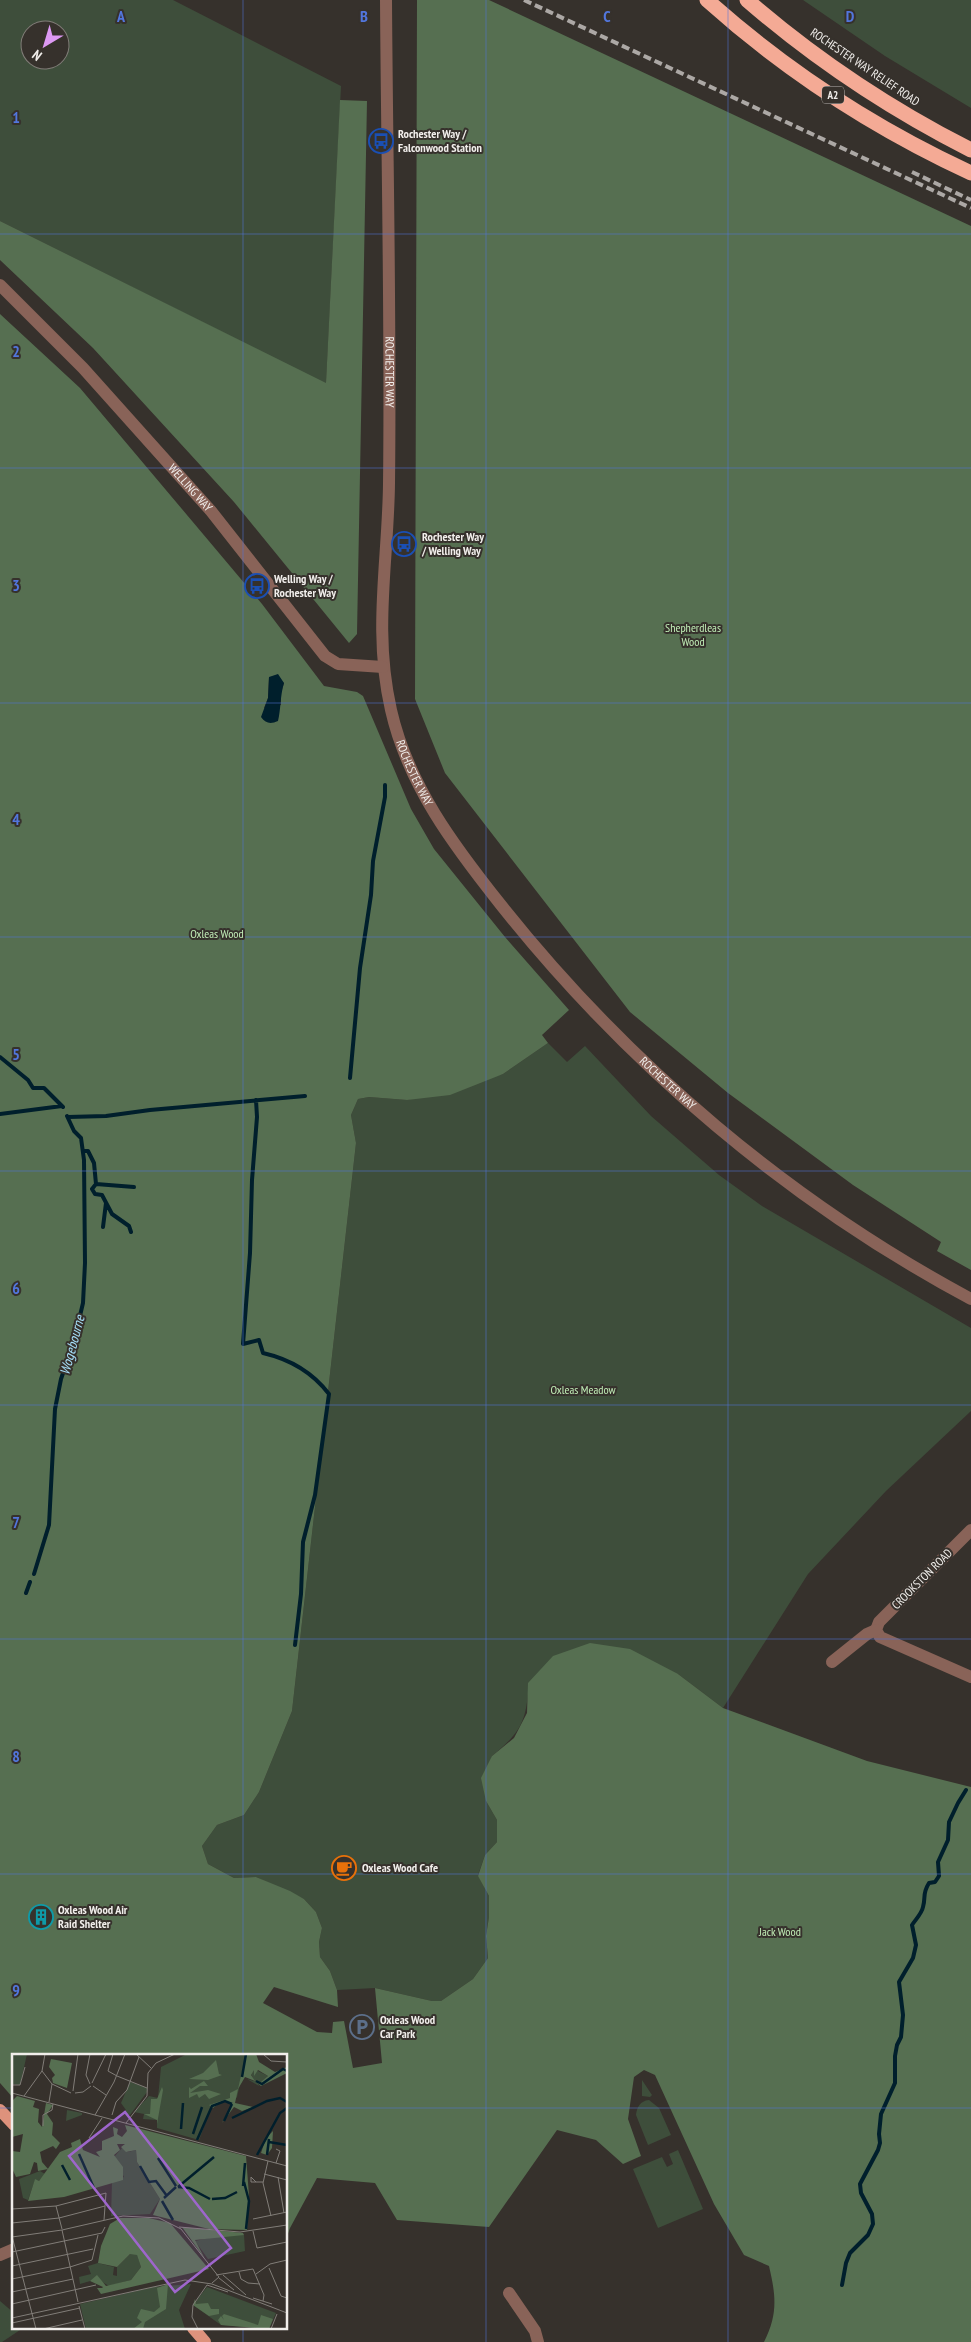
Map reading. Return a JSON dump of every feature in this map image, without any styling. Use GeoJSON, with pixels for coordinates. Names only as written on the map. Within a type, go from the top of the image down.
{"type":"FeatureCollection","features":[{"type":"Feature","properties":{"kind":"highway","name":"A2"},"geometry":{"type":"LineString","coordinates":[[707,0],[767,49],[845,103],[892,132],[971,172]]}},
{"type":"Feature","properties":{"kind":"highway","name":"ROCHESTER WAY RELIEF ROAD"},"geometry":{"type":"LineString","coordinates":[[747,0],[828,62],[888,103],[971,150]]}},
{"type":"Feature","properties":{"kind":"main road"},"geometry":{"type":"LineString","coordinates":[[0,2110],[12,2124]]}},
{"type":"Feature","properties":{"kind":"main road"},"geometry":{"type":"LineString","coordinates":[[196,2330],[205,2342]]}},
{"type":"Feature","properties":{"kind":"street","name":"ROCHESTER WAY"},"geometry":{"type":"LineString","coordinates":[[386,0],[389,487],[381,619],[383,667],[391,710],[403,751],[416,784],[444,829],[517,926],[614,1035],[739,1146],[795,1188],[894,1255],[971,1299]]}},
{"type":"Feature","properties":{"kind":"street","name":"WELLING WAY"},"geometry":{"type":"LineString","coordinates":[[0,286],[83,368],[211,511],[325,656],[338,664],[383,667]]}},
{"type":"Feature","properties":{"kind":"street","name":"CROOKSTON ROAD"},"geometry":{"type":"LineString","coordinates":[[832,1662],[876,1630],[879,1622],[971,1530]]}},
{"type":"Feature","properties":{"kind":"street"},"geometry":{"type":"LineString","coordinates":[[876,1630],[880,1638],[971,1677]]}},
{"type":"Feature","properties":{"kind":"street"},"geometry":{"type":"LineString","coordinates":[[0,2255],[12,2250]]}},
{"type":"Feature","properties":{"kind":"street"},"geometry":{"type":"LineString","coordinates":[[509,2293],[535,2330],[538,2342]]}},
{"type":"Feature","properties":{"kind":"green space"},"geometry":{"type":"Polygon","coordinates":[[[0,0],[173,0],[341,86],[326,384],[0,221],[0,0]]]}},
{"type":"Feature","properties":{"kind":"green space","name":"Shepherdleas Wood"},"geometry":{"type":"Polygon","coordinates":[[[417,0],[489,0],[971,226],[971,1270],[937,1251],[941,1242],[853,1185],[728,1093],[630,1012],[445,773],[415,699],[417,0]]]}},
{"type":"Feature","properties":{"kind":"green space"},"geometry":{"type":"Polygon","coordinates":[[[803,0],[971,0],[971,108],[885,56],[803,0]]]}},
{"type":"Feature","properties":{"kind":"green space"},"geometry":{"type":"Polygon","coordinates":[[[340,100],[367,101],[357,634],[349,643],[234,502],[93,348],[0,260],[0,221],[326,383],[340,100]]]}},
{"type":"Feature","properties":{"kind":"green space"},"geometry":{"type":"Polygon","coordinates":[[[0,314],[80,388],[262,604],[324,686],[357,692],[363,696],[411,809],[434,849],[505,937],[569,1010],[542,1035],[548,1043],[503,1074],[450,1095],[407,1100],[369,1097],[358,1099],[351,1115],[356,1143],[292,1711],[259,1792],[244,1815],[217,1825],[202,1846],[208,1864],[234,1878],[256,1877],[290,1891],[304,1899],[316,1912],[322,1928],[319,1942],[320,1957],[330,1971],[337,1990],[338,2007],[274,1987],[263,2003],[317,2032],[332,2033],[333,2022],[344,2021],[353,2068],[382,2063],[375,1988],[432,2001],[441,2001],[473,1979],[488,1958],[486,1936],[489,1917],[489,1896],[478,1876],[485,1855],[497,1842],[497,1820],[486,1801],[481,1778],[492,1756],[514,1738],[527,1713],[528,1683],[553,1656],[590,1643],[630,1649],[678,1674],[723,1708],[867,1761],[971,1787],[971,2342],[764,2342],[774,2314],[774,2296],[769,2266],[744,2255],[714,2204],[655,2075],[644,2070],[634,2077],[628,2119],[641,2156],[623,2164],[596,2140],[557,2130],[489,2227],[397,2220],[375,2183],[317,2178],[288,2234],[288,2054],[12,2054],[12,2097],[0,2083],[0,314]],[[269,677],[268,698],[264,708],[281,705],[281,693],[284,683],[269,677]]]}},
{"type":"Feature","properties":{"kind":"green space","name":"Oxleas Meadow"},"geometry":{"type":"Polygon","coordinates":[[[548,1043],[567,1062],[585,1046],[651,1116],[719,1175],[762,1206],[971,1328],[971,1411],[886,1491],[808,1574],[723,1708],[678,1674],[529,1683],[526,1707],[521,1725],[510,1740],[492,1756],[486,1801],[497,1820],[497,1842],[485,1855],[478,1875],[489,1896],[489,1917],[486,1936],[488,1958],[473,1979],[441,2001],[432,2001],[375,1988],[337,1990],[330,1971],[320,1957],[319,1942],[322,1928],[316,1912],[304,1899],[256,1877],[234,1878],[208,1864],[202,1846],[217,1825],[244,1815],[259,1792],[292,1711],[356,1143],[351,1115],[358,1099],[369,1097],[407,1100],[503,1074],[548,1043]]]}},
{"type":"Feature","properties":{"kind":"green space"},"geometry":{"type":"Polygon","coordinates":[[[642,2080],[652,2095],[650,2097],[642,2096],[642,2080]]]}},
{"type":"Feature","properties":{"kind":"green space"},"geometry":{"type":"Polygon","coordinates":[[[649,2100],[659,2108],[671,2135],[648,2145],[636,2115],[640,2105],[649,2100]]]}},
{"type":"Feature","properties":{"kind":"green space"},"geometry":{"type":"Polygon","coordinates":[[[678,2150],[703,2209],[658,2228],[633,2169],[662,2157],[667,2167],[673,2164],[669,2154],[678,2150]]]}},
{"type":"Feature","properties":{"kind":"green space"},"geometry":{"type":"Polygon","coordinates":[[[0,2301],[12,2311],[12,2330],[20,2330],[0,2342],[0,2301]]]}},
{"type":"Feature","properties":{"kind":"water"},"geometry":{"type":"Polygon","coordinates":[[[278,674],[284,683],[279,716],[278,721],[269,723],[261,717],[268,698],[269,677],[278,674]]]}},
{"type":"Feature","properties":{"kind":"waterway"},"geometry":{"type":"LineString","coordinates":[[350,1078],[360,968],[371,895],[373,861],[385,797],[385,785]]}},
{"type":"Feature","properties":{"kind":"waterway","name":"Wogebourne"},"geometry":{"type":"LineString","coordinates":[[0,1057],[28,1080],[33,1088],[44,1088],[63,1107]]}},
{"type":"Feature","properties":{"kind":"waterway"},"geometry":{"type":"LineString","coordinates":[[68,1117],[106,1116],[150,1110],[305,1096]]}},
{"type":"Feature","properties":{"kind":"waterway"},"geometry":{"type":"LineString","coordinates":[[256,1100],[257,1117],[252,1180],[250,1253],[243,1344],[259,1340],[263,1353],[282,1359],[300,1368],[323,1386],[329,1394],[315,1495],[303,1542],[301,1594],[295,1645]]}},
{"type":"Feature","properties":{"kind":"waterway"},"geometry":{"type":"LineString","coordinates":[[0,1114],[62,1106]]}},
{"type":"Feature","properties":{"kind":"waterway","name":"Wogebourne"},"geometry":{"type":"LineString","coordinates":[[34,1574],[49,1525],[55,1409],[61,1379],[74,1341],[83,1303],[85,1263],[84,1160],[81,1138],[74,1131],[67,1116]]}},
{"type":"Feature","properties":{"kind":"waterway"},"geometry":{"type":"LineString","coordinates":[[83,1151],[88,1151],[94,1163],[96,1184],[92,1189],[95,1194],[102,1195],[112,1214],[129,1226],[131,1232]]}},
{"type":"Feature","properties":{"kind":"waterway"},"geometry":{"type":"LineString","coordinates":[[96,1184],[134,1187]]}},
{"type":"Feature","properties":{"kind":"waterway"},"geometry":{"type":"LineString","coordinates":[[103,1227],[106,1203]]}},
{"type":"Feature","properties":{"kind":"waterway","name":"Wogebourne"},"geometry":{"type":"LineString","coordinates":[[26,1593],[30,1582]]}},
{"type":"Feature","properties":{"kind":"waterway"},"geometry":{"type":"LineString","coordinates":[[842,2285],[850,2253],[868,2235],[873,2224],[872,2214],[861,2193],[860,2184],[878,2150],[881,2114],[895,2083],[895,2056],[901,2037],[903,2015],[899,1982],[913,1958],[916,1945],[912,1925],[920,1914],[929,1883],[935,1882],[939,1876],[938,1862],[948,1840],[949,1822],[966,1790]]}},
{"type":"Feature","properties":{"kind":"railway"},"geometry":{"type":"LineString","coordinates":[[524,0],[971,208]]}},
{"type":"Feature","properties":{"kind":"railway"},"geometry":{"type":"LineString","coordinates":[[912,172],[971,200]]}},
{"type":"Feature","properties":{"kind":"place","name":"Rochester Way / Falconwood Station"},"geometry":{"type":"Point","coordinates":[381,141]}},
{"type":"Feature","properties":{"kind":"place","name":"Rochester Way / Welling Way"},"geometry":{"type":"Point","coordinates":[404,544]}},
{"type":"Feature","properties":{"kind":"place","name":"Welling Way / Rochester Way"},"geometry":{"type":"Point","coordinates":[257,586]}},
{"type":"Feature","properties":{"kind":"place","name":"Oxleas Wood Cafe"},"geometry":{"type":"Point","coordinates":[344,1868]}},
{"type":"Feature","properties":{"kind":"place","name":"Oxleas Wood Air Raid Shelter"},"geometry":{"type":"Point","coordinates":[41,1917]}},
{"type":"Feature","properties":{"kind":"place","name":"Oxleas Wood Car Park"},"geometry":{"type":"Point","coordinates":[362,2027]}},
{"type":"Feature","properties":{"kind":"park label","name":"Oxleas Wood"},"geometry":{"type":"Point","coordinates":[217,934]}},
{"type":"Feature","properties":{"kind":"park label","name":"Jack Wood"},"geometry":{"type":"Point","coordinates":[780,1932]}}]}
